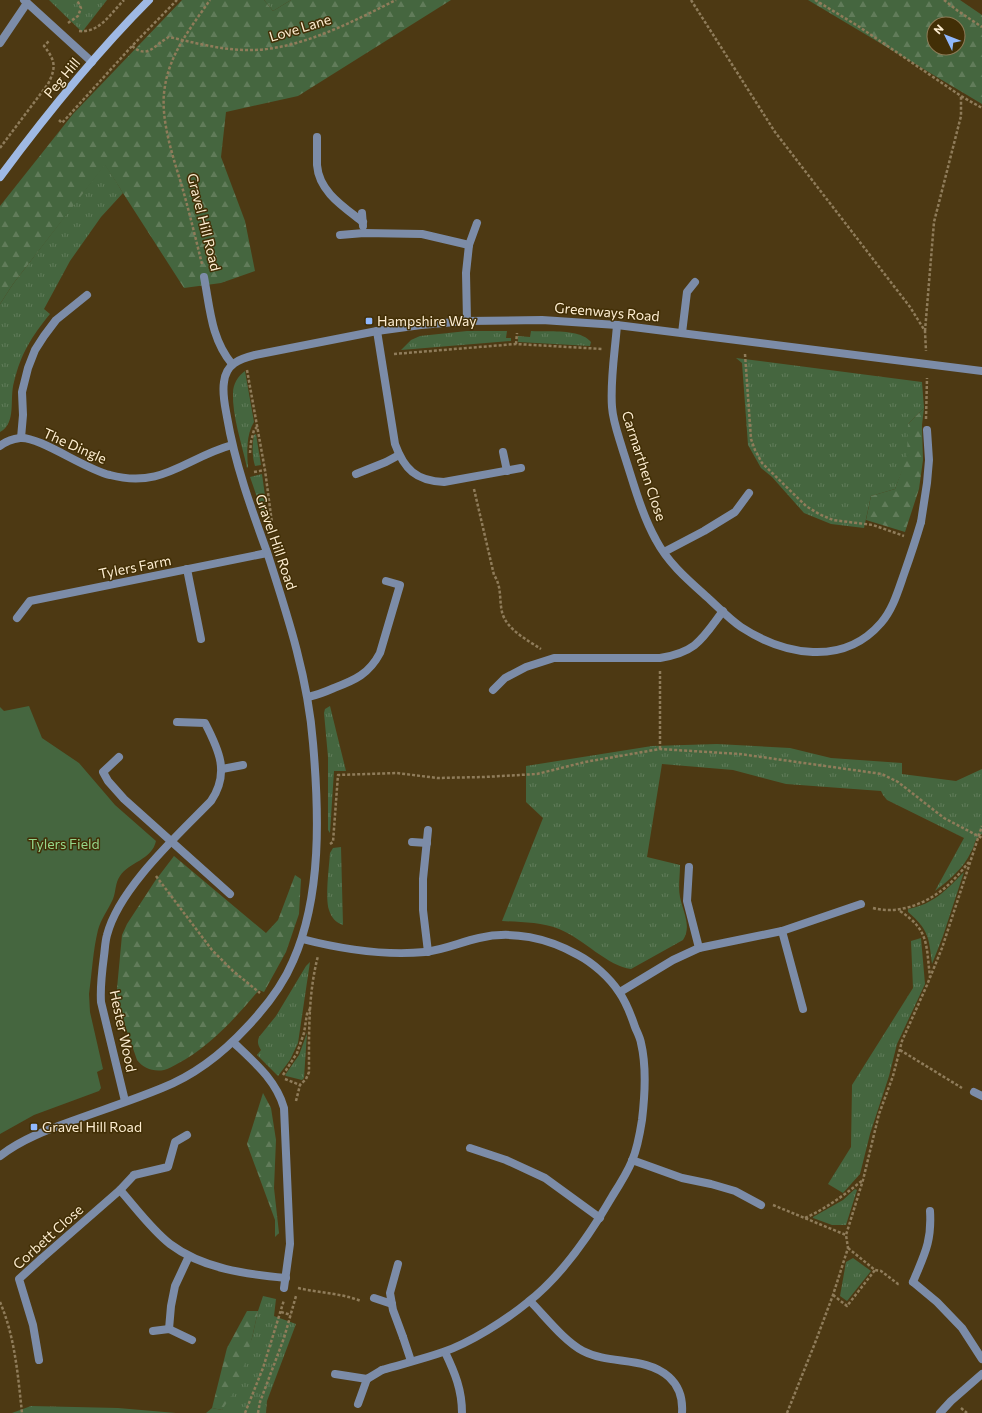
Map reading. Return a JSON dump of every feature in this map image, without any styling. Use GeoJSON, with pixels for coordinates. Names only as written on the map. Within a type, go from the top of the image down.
{"type":"FeatureCollection","features":[{"type":"Feature","properties":{"kind":"main road","name":"Peg Hill"},"geometry":{"type":"LineString","coordinates":[[0,177],[49,113],[92,62],[149,0]]}},
{"type":"Feature","properties":{"kind":"street"},"geometry":{"type":"LineString","coordinates":[[0,43],[26,2],[92,62]]}},
{"type":"Feature","properties":{"kind":"street"},"geometry":{"type":"LineString","coordinates":[[317,137],[317,166],[325,188],[335,200],[363,222]]}},
{"type":"Feature","properties":{"kind":"street"},"geometry":{"type":"LineString","coordinates":[[362,213],[364,233]]}},
{"type":"Feature","properties":{"kind":"street"},"geometry":{"type":"LineString","coordinates":[[467,320],[466,273],[469,245],[477,223]]}},
{"type":"Feature","properties":{"kind":"street"},"geometry":{"type":"LineString","coordinates":[[340,235],[364,233],[422,234],[469,245]]}},
{"type":"Feature","properties":{"kind":"street","name":"Gravel Hill Road"},"geometry":{"type":"LineString","coordinates":[[0,1156],[10,1148],[36,1134],[181,1080],[216,1058],[254,1020],[282,982],[302,939],[309,913],[314,887],[316,806],[313,742],[308,697],[287,614],[232,445],[223,394],[226,371],[232,364],[224,355],[215,335],[204,277]]}},
{"type":"Feature","properties":{"kind":"street"},"geometry":{"type":"LineString","coordinates":[[682,332],[687,292],[695,282]]}},
{"type":"Feature","properties":{"kind":"street","name":"The Dingle"},"geometry":{"type":"LineString","coordinates":[[21,438],[23,415],[22,392],[28,368],[35,350],[56,320],[87,295]]}},
{"type":"Feature","properties":{"kind":"street","name":"Greenways Road"},"geometry":{"type":"LineString","coordinates":[[232,364],[245,358],[377,331],[467,320],[542,320],[617,325],[682,332],[982,371]]}},
{"type":"Feature","properties":{"kind":"street","name":"Carmarthen Close"},"geometry":{"type":"LineString","coordinates":[[617,325],[612,409],[634,486],[644,515],[656,540],[670,561],[689,581],[723,612],[741,627],[771,642],[811,653],[829,652],[846,647],[865,637],[880,623],[892,607],[916,541],[921,522],[929,460],[927,430]]}},
{"type":"Feature","properties":{"kind":"street"},"geometry":{"type":"LineString","coordinates":[[377,331],[395,444],[406,467],[414,474],[433,481],[444,482],[521,468]]}},
{"type":"Feature","properties":{"kind":"street","name":"The Dingle"},"geometry":{"type":"LineString","coordinates":[[0,446],[5,442],[21,438],[38,442],[94,470],[126,479],[142,479],[160,476],[176,470],[206,454],[232,445]]}},
{"type":"Feature","properties":{"kind":"street"},"geometry":{"type":"LineString","coordinates":[[503,452],[507,471]]}},
{"type":"Feature","properties":{"kind":"street"},"geometry":{"type":"LineString","coordinates":[[356,474],[399,455]]}},
{"type":"Feature","properties":{"kind":"street"},"geometry":{"type":"LineString","coordinates":[[664,552],[710,528],[735,512],[749,493]]}},
{"type":"Feature","properties":{"kind":"street","name":"Tylers Farm"},"geometry":{"type":"LineString","coordinates":[[17,618],[30,601],[267,553]]}},
{"type":"Feature","properties":{"kind":"street"},"geometry":{"type":"LineString","coordinates":[[187,569],[201,639]]}},
{"type":"Feature","properties":{"kind":"street"},"geometry":{"type":"LineString","coordinates":[[308,697],[315,696],[355,680],[368,670],[375,662],[380,653],[400,585],[386,581]]}},
{"type":"Feature","properties":{"kind":"street"},"geometry":{"type":"LineString","coordinates":[[493,690],[505,678],[526,667],[554,658],[660,658],[685,652],[696,645],[723,612]]}},
{"type":"Feature","properties":{"kind":"street","name":"Hester Wood"},"geometry":{"type":"LineString","coordinates":[[125,1102],[101,1002],[100,987],[107,936],[112,921],[120,906],[149,866],[211,801],[218,791],[222,769],[214,740],[205,723],[177,722]]}},
{"type":"Feature","properties":{"kind":"street"},"geometry":{"type":"LineString","coordinates":[[119,757],[103,772],[124,799],[230,894]]}},
{"type":"Feature","properties":{"kind":"street"},"geometry":{"type":"LineString","coordinates":[[222,769],[243,765]]}},
{"type":"Feature","properties":{"kind":"street"},"geometry":{"type":"LineString","coordinates":[[428,830],[423,879],[423,910],[428,952]]}},
{"type":"Feature","properties":{"kind":"street"},"geometry":{"type":"LineString","coordinates":[[412,842],[427,843]]}},
{"type":"Feature","properties":{"kind":"street"},"geometry":{"type":"LineString","coordinates":[[689,867],[687,901],[699,948]]}},
{"type":"Feature","properties":{"kind":"street"},"geometry":{"type":"LineString","coordinates":[[620,992],[667,964],[699,948],[782,931],[861,904]]}},
{"type":"Feature","properties":{"kind":"street"},"geometry":{"type":"LineString","coordinates":[[782,931],[803,1009]]}},
{"type":"Feature","properties":{"kind":"street"},"geometry":{"type":"LineString","coordinates":[[302,939],[364,951],[392,953],[428,952],[480,937],[508,934],[531,937],[556,944],[579,955],[600,971],[620,992],[641,1042],[644,1072],[644,1101],[640,1128],[632,1160],[600,1218],[582,1244],[556,1275],[530,1300],[506,1318],[445,1352],[382,1370],[367,1378],[335,1374]]}},
{"type":"Feature","properties":{"kind":"street"},"geometry":{"type":"LineString","coordinates":[[233,1042],[274,1084],[284,1108],[290,1244],[284,1288]]}},
{"type":"Feature","properties":{"kind":"street","name":"Corbett Close"},"geometry":{"type":"LineString","coordinates":[[39,1360],[33,1325],[19,1279],[120,1190],[134,1175],[168,1167],[175,1142],[188,1135]]}},
{"type":"Feature","properties":{"kind":"street"},"geometry":{"type":"LineString","coordinates":[[470,1148],[506,1160],[545,1178],[600,1218]]}},
{"type":"Feature","properties":{"kind":"street"},"geometry":{"type":"LineString","coordinates":[[632,1160],[682,1178],[735,1191],[761,1205]]}},
{"type":"Feature","properties":{"kind":"street"},"geometry":{"type":"LineString","coordinates":[[120,1190],[156,1231],[170,1244],[189,1256],[203,1263],[219,1268],[256,1275],[286,1278]]}},
{"type":"Feature","properties":{"kind":"street"},"geometry":{"type":"LineString","coordinates":[[930,1212],[930,1239],[912,1282],[937,1302],[962,1328],[982,1359]]}},
{"type":"Feature","properties":{"kind":"street"},"geometry":{"type":"LineString","coordinates":[[169,1329],[175,1286],[189,1256]]}},
{"type":"Feature","properties":{"kind":"street"},"geometry":{"type":"LineString","coordinates":[[398,1264],[390,1293],[392,1304],[411,1361]]}},
{"type":"Feature","properties":{"kind":"street"},"geometry":{"type":"LineString","coordinates":[[374,1298],[392,1304]]}},
{"type":"Feature","properties":{"kind":"street"},"geometry":{"type":"LineString","coordinates":[[530,1300],[571,1343],[592,1356],[645,1364],[663,1372],[672,1380],[679,1390],[682,1413]]}},
{"type":"Feature","properties":{"kind":"street"},"geometry":{"type":"LineString","coordinates":[[153,1331],[169,1329],[192,1340]]}},
{"type":"Feature","properties":{"kind":"street"},"geometry":{"type":"LineString","coordinates":[[445,1352],[458,1380],[462,1403],[462,1413]]}},
{"type":"Feature","properties":{"kind":"street"},"geometry":{"type":"LineString","coordinates":[[940,1413],[951,1401],[982,1374]]}},
{"type":"Feature","properties":{"kind":"street"},"geometry":{"type":"LineString","coordinates":[[358,1404],[367,1378]]}},
{"type":"Feature","properties":{"kind":"path"},"geometry":{"type":"LineString","coordinates":[[66,24],[78,16],[81,8],[77,0]]}},
{"type":"Feature","properties":{"kind":"path"},"geometry":{"type":"LineString","coordinates":[[62,123],[132,46],[178,0]]}},
{"type":"Feature","properties":{"kind":"path","name":"Gravel Hill Road"},"geometry":{"type":"LineString","coordinates":[[204,277],[193,224],[173,156],[166,124],[164,103],[167,79],[182,41],[210,0]]}},
{"type":"Feature","properties":{"kind":"path","name":"Love Lane"},"geometry":{"type":"LineString","coordinates":[[132,46],[138,52],[147,52],[169,37],[215,47],[252,50],[274,49],[304,41],[358,19],[396,0]]}},
{"type":"Feature","properties":{"kind":"path"},"geometry":{"type":"LineString","coordinates":[[691,0],[775,132],[910,307],[925,331]]}},
{"type":"Feature","properties":{"kind":"path"},"geometry":{"type":"LineString","coordinates":[[815,0],[858,26],[961,96],[982,108]]}},
{"type":"Feature","properties":{"kind":"path"},"geometry":{"type":"LineString","coordinates":[[944,0],[982,27]]}},
{"type":"Feature","properties":{"kind":"path"},"geometry":{"type":"LineString","coordinates":[[927,430],[925,331],[934,222],[961,116],[961,96]]}},
{"type":"Feature","properties":{"kind":"path"},"geometry":{"type":"LineString","coordinates":[[0,148],[2,142],[35,101]]}},
{"type":"Feature","properties":{"kind":"path"},"geometry":{"type":"LineString","coordinates":[[516,344],[517,330]]}},
{"type":"Feature","properties":{"kind":"path"},"geometry":{"type":"LineString","coordinates":[[744,340],[751,439],[762,463],[806,506],[819,514],[833,520],[873,525],[916,541]]}},
{"type":"Feature","properties":{"kind":"path"},"geometry":{"type":"LineString","coordinates":[[380,355],[516,344],[615,350]]}},
{"type":"Feature","properties":{"kind":"path"},"geometry":{"type":"LineString","coordinates":[[245,358],[265,470],[273,529]]}},
{"type":"Feature","properties":{"kind":"path"},"geometry":{"type":"LineString","coordinates":[[252,472],[265,470]]}},
{"type":"Feature","properties":{"kind":"path"},"geometry":{"type":"LineString","coordinates":[[472,477],[494,575],[500,587],[502,611],[505,620],[523,637],[554,658]]}},
{"type":"Feature","properties":{"kind":"path"},"geometry":{"type":"LineString","coordinates":[[660,658],[660,750]]}},
{"type":"Feature","properties":{"kind":"path"},"geometry":{"type":"LineString","coordinates":[[316,854],[333,842],[338,775],[397,773],[437,778],[537,774],[586,762],[660,750],[740,754],[882,774],[898,782],[944,818],[982,838]]}},
{"type":"Feature","properties":{"kind":"path"},"geometry":{"type":"LineString","coordinates":[[787,1413],[832,1295],[848,1248],[846,1235],[863,1180],[879,1114],[893,1076],[902,1041],[930,978],[947,934],[982,826]]}},
{"type":"Feature","properties":{"kind":"path"},"geometry":{"type":"LineString","coordinates":[[861,904],[881,910],[900,910],[938,893],[971,861]]}},
{"type":"Feature","properties":{"kind":"path"},"geometry":{"type":"LineString","coordinates":[[149,866],[212,950],[233,971],[270,1000]]}},
{"type":"Feature","properties":{"kind":"path"},"geometry":{"type":"LineString","coordinates":[[900,910],[919,926],[924,935],[930,978]]}},
{"type":"Feature","properties":{"kind":"path"},"geometry":{"type":"LineString","coordinates":[[285,1121],[295,1105],[300,1085],[306,1079],[308,1072],[310,1008],[315,969],[322,943]]}},
{"type":"Feature","properties":{"kind":"path"},"geometry":{"type":"LineString","coordinates":[[300,1085],[281,1077],[297,1053],[304,1033],[306,1014],[310,1008]]}},
{"type":"Feature","properties":{"kind":"path"},"geometry":{"type":"LineString","coordinates":[[900,1050],[964,1088],[978,1094]]}},
{"type":"Feature","properties":{"kind":"path"},"geometry":{"type":"LineString","coordinates":[[805,1218],[841,1198],[863,1180]]}},
{"type":"Feature","properties":{"kind":"path"},"geometry":{"type":"LineString","coordinates":[[761,1205],[770,1204],[846,1235]]}},
{"type":"Feature","properties":{"kind":"path"},"geometry":{"type":"LineString","coordinates":[[848,1248],[875,1270],[881,1271],[898,1284],[912,1282]]}},
{"type":"Feature","properties":{"kind":"path"},"geometry":{"type":"LineString","coordinates":[[832,1295],[847,1306],[875,1270]]}},
{"type":"Feature","properties":{"kind":"path"},"geometry":{"type":"LineString","coordinates":[[245,1413],[263,1368],[281,1312],[284,1301],[284,1288]]}},
{"type":"Feature","properties":{"kind":"path"},"geometry":{"type":"LineString","coordinates":[[258,1413],[260,1402],[284,1338],[297,1288],[350,1297],[365,1302]]}},
{"type":"Feature","properties":{"kind":"path"},"geometry":{"type":"LineString","coordinates":[[0,1302],[4,1311],[16,1357],[22,1413]]}},
{"type":"Feature","properties":{"kind":"path"},"geometry":{"type":"LineString","coordinates":[[281,1312],[291,1315]]}},
{"type":"Feature","properties":{"kind":"green space"},"geometry":{"type":"Polygon","coordinates":[[[49,0],[107,0],[82,32],[49,0]]]}},
{"type":"Feature","properties":{"kind":"green space"},"geometry":{"type":"Polygon","coordinates":[[[182,0],[264,0],[273,11],[291,0],[451,0],[298,96],[226,112],[221,157],[245,221],[255,271],[221,283],[184,288],[105,165],[13,284],[0,304],[0,206],[73,114],[182,0]]]}},
{"type":"Feature","properties":{"kind":"green space"},"geometry":{"type":"Polygon","coordinates":[[[264,0],[291,0],[273,11],[264,0]]]}},
{"type":"Feature","properties":{"kind":"green space"},"geometry":{"type":"Polygon","coordinates":[[[808,0],[960,0],[982,15],[982,104],[808,0]]]}},
{"type":"Feature","properties":{"kind":"green space"},"geometry":{"type":"Polygon","coordinates":[[[105,164],[123,193],[101,217],[70,261],[44,309],[50,314],[28,345],[20,362],[14,382],[11,417],[9,423],[0,432],[0,304],[13,284],[105,164]]]}},
{"type":"Feature","properties":{"kind":"green space"},"geometry":{"type":"Polygon","coordinates":[[[467,331],[507,331],[506,338],[511,338],[511,341],[401,350],[411,340],[420,336],[467,331]]]}},
{"type":"Feature","properties":{"kind":"green space"},"geometry":{"type":"Polygon","coordinates":[[[531,331],[571,333],[586,338],[591,342],[590,346],[518,342],[518,336],[530,337],[531,331]]]}},
{"type":"Feature","properties":{"kind":"green space"},"geometry":{"type":"Polygon","coordinates":[[[736,358],[922,382],[924,408],[908,424],[908,456],[895,489],[871,496],[864,528],[831,524],[804,513],[772,477],[761,468],[748,445],[742,363],[736,358]]]}},
{"type":"Feature","properties":{"kind":"green space"},"geometry":{"type":"Polygon","coordinates":[[[245,371],[254,422],[248,438],[247,468],[233,402],[233,390],[235,383],[240,375],[245,371]]]}},
{"type":"Feature","properties":{"kind":"green space"},"geometry":{"type":"Polygon","coordinates":[[[924,408],[922,425],[923,460],[919,489],[905,532],[866,520],[871,496],[895,489],[907,456],[908,424],[924,408]]]}},
{"type":"Feature","properties":{"kind":"green space"},"geometry":{"type":"Polygon","coordinates":[[[256,434],[261,465],[255,466],[253,447],[254,435],[256,434]]]}},
{"type":"Feature","properties":{"kind":"green space"},"geometry":{"type":"Polygon","coordinates":[[[262,474],[270,532],[250,477],[262,474]]]}},
{"type":"Feature","properties":{"kind":"green space","name":"Tylers Field"},"geometry":{"type":"Polygon","coordinates":[[[29,706],[42,738],[79,763],[115,805],[156,841],[150,853],[129,867],[120,876],[113,899],[101,922],[96,938],[89,994],[90,1012],[103,1069],[97,1072],[101,1088],[99,1091],[34,1115],[0,1134],[0,707],[4,711],[29,706]]]}},
{"type":"Feature","properties":{"kind":"green space"},"geometry":{"type":"Polygon","coordinates":[[[330,706],[346,771],[334,771],[330,833],[328,830],[328,757],[324,713],[325,709],[330,706]]]}},
{"type":"Feature","properties":{"kind":"green space"},"geometry":{"type":"Polygon","coordinates":[[[717,744],[790,748],[831,758],[902,763],[902,774],[956,781],[982,769],[982,834],[976,840],[973,849],[960,869],[935,891],[964,838],[887,800],[881,791],[786,784],[733,770],[662,764],[647,857],[680,865],[679,893],[687,924],[686,935],[683,940],[631,969],[623,967],[605,958],[568,933],[559,929],[524,922],[502,921],[543,818],[526,802],[526,766],[652,746],[717,744]]]}},
{"type":"Feature","properties":{"kind":"green space"},"geometry":{"type":"Polygon","coordinates":[[[341,847],[343,925],[336,921],[331,915],[327,898],[330,853],[333,848],[341,847]]]}},
{"type":"Feature","properties":{"kind":"green space"},"geometry":{"type":"Polygon","coordinates":[[[174,856],[266,933],[278,920],[295,875],[301,879],[299,914],[286,952],[264,992],[259,990],[222,1031],[201,1049],[169,1068],[164,1070],[152,1070],[139,1063],[137,1060],[116,999],[122,935],[127,924],[155,881],[174,856]]]}},
{"type":"Feature","properties":{"kind":"green space"},"geometry":{"type":"Polygon","coordinates":[[[964,872],[932,964],[927,935],[920,924],[908,912],[908,909],[925,904],[932,900],[964,872]]]}},
{"type":"Feature","properties":{"kind":"green space"},"geometry":{"type":"Polygon","coordinates":[[[921,938],[925,984],[897,1044],[889,1076],[870,1134],[860,1174],[843,1193],[828,1184],[851,1147],[852,1085],[913,988],[911,941],[921,938]]]}},
{"type":"Feature","properties":{"kind":"green space"},"geometry":{"type":"Polygon","coordinates":[[[310,962],[298,1043],[290,1060],[278,1076],[257,1055],[261,1050],[258,1044],[258,1039],[276,1016],[306,966],[310,962]]]}},
{"type":"Feature","properties":{"kind":"green space"},"geometry":{"type":"Polygon","coordinates":[[[307,1033],[304,1078],[302,1080],[286,1076],[285,1075],[299,1055],[307,1033]]]}},
{"type":"Feature","properties":{"kind":"green space"},"geometry":{"type":"Polygon","coordinates":[[[263,1093],[271,1108],[276,1140],[274,1188],[279,1233],[275,1237],[275,1220],[247,1144],[263,1093]]]}},
{"type":"Feature","properties":{"kind":"green space"},"geometry":{"type":"Polygon","coordinates":[[[855,1189],[857,1190],[846,1225],[832,1225],[813,1218],[843,1200],[855,1189]]]}},
{"type":"Feature","properties":{"kind":"green space"},"geometry":{"type":"Polygon","coordinates":[[[853,1258],[871,1271],[847,1301],[840,1296],[846,1262],[853,1258]]]}},
{"type":"Feature","properties":{"kind":"green space"},"geometry":{"type":"Polygon","coordinates":[[[263,1296],[276,1299],[274,1316],[296,1324],[267,1401],[266,1413],[206,1413],[212,1408],[222,1410],[252,1338],[263,1296]]]}},
{"type":"Feature","properties":{"kind":"green space"},"geometry":{"type":"Polygon","coordinates":[[[247,1311],[258,1311],[239,1384],[222,1410],[212,1408],[227,1348],[247,1311]]]}},
{"type":"Feature","properties":{"kind":"green space"},"geometry":{"type":"Polygon","coordinates":[[[31,1406],[118,1408],[176,1413],[12,1413],[31,1406]]]}},
{"type":"Feature","properties":{"kind":"place","name":"Hampshire Way"},"geometry":{"type":"Point","coordinates":[369,321]}},
{"type":"Feature","properties":{"kind":"place","name":"Gravel Hill Road"},"geometry":{"type":"Point","coordinates":[34,1127]}}]}
